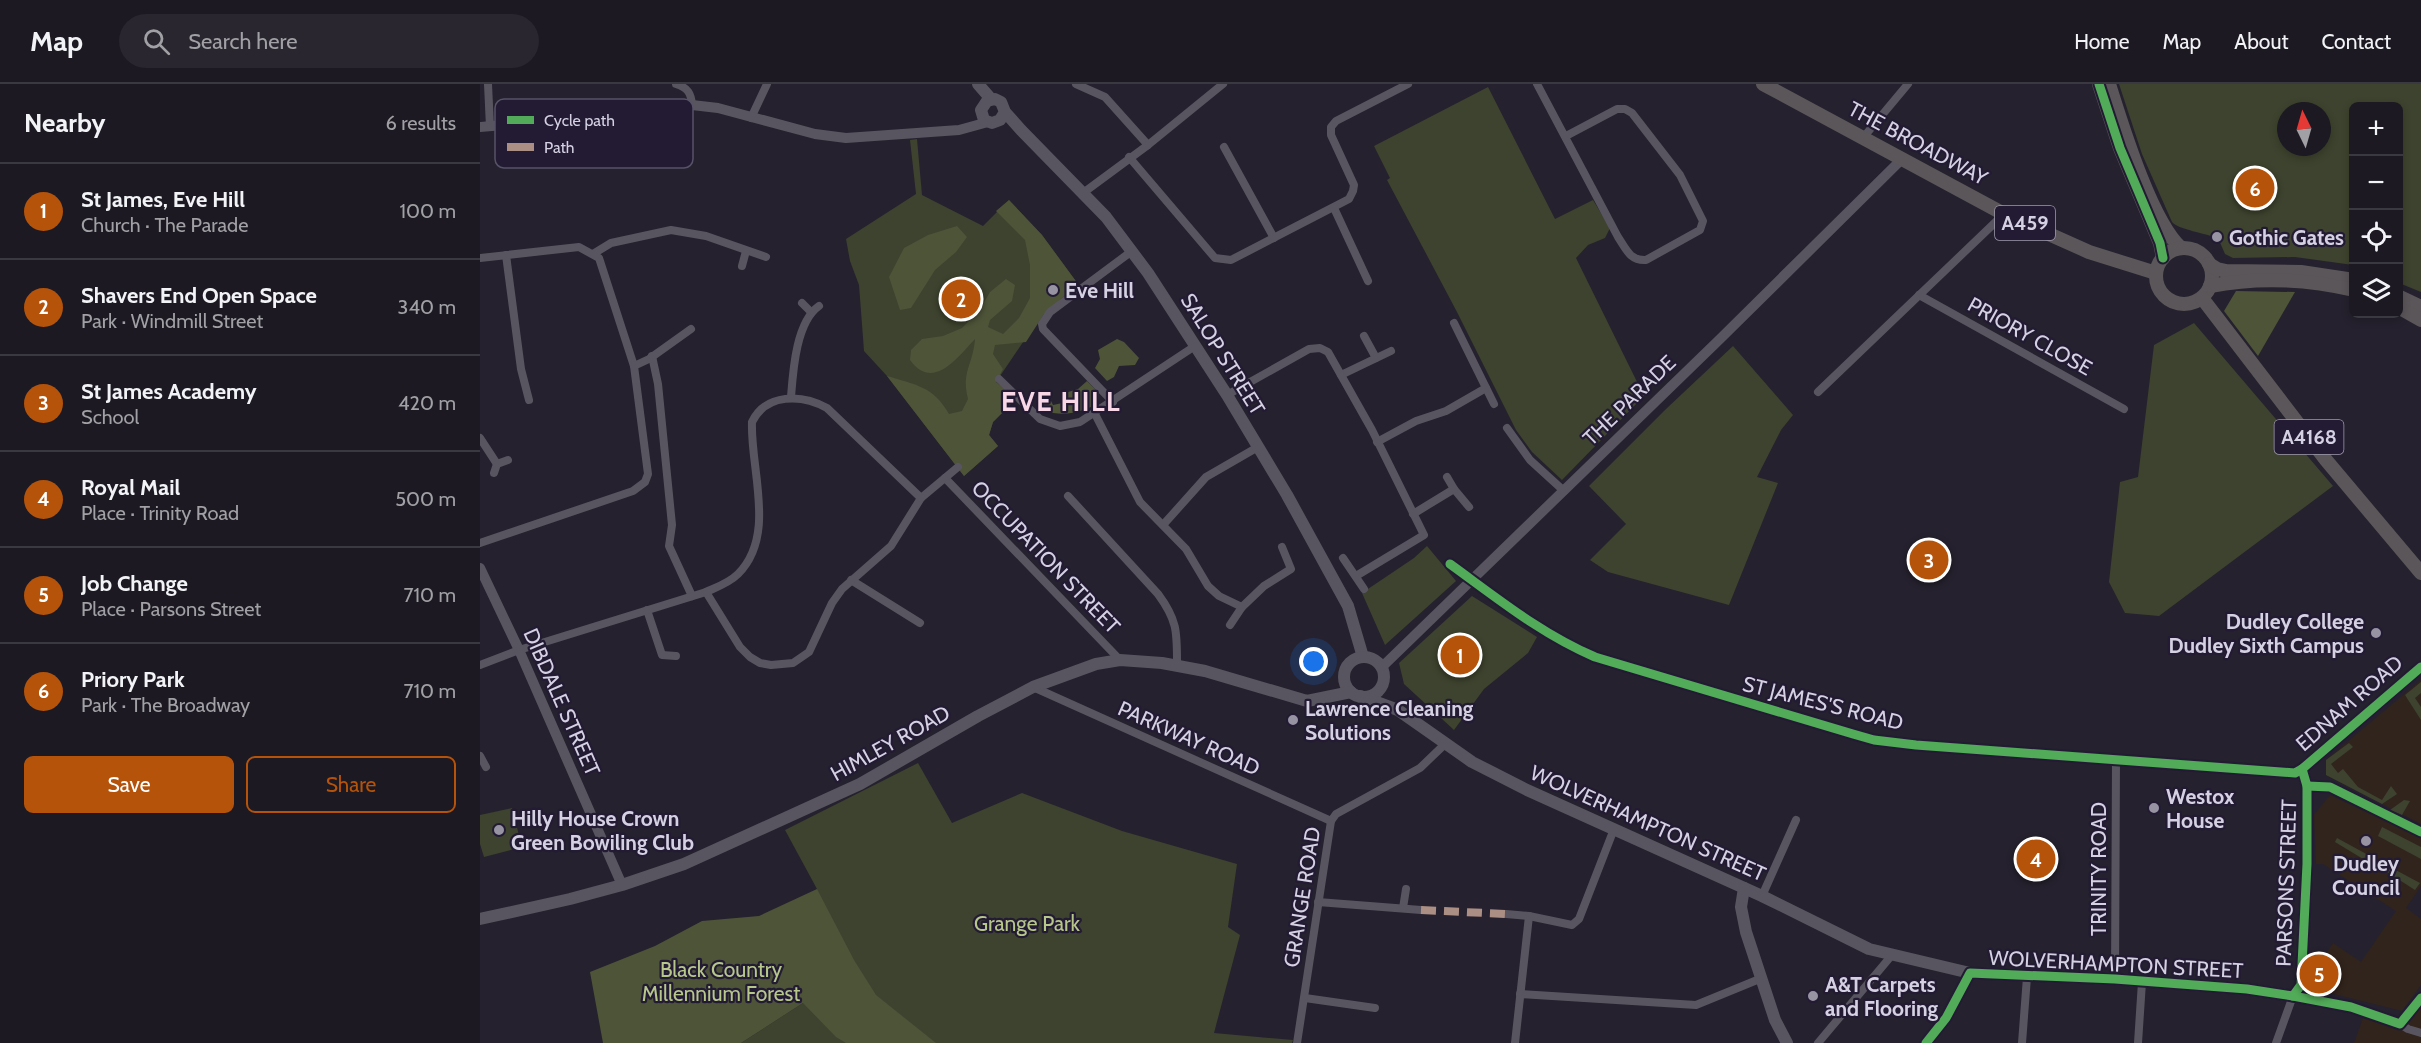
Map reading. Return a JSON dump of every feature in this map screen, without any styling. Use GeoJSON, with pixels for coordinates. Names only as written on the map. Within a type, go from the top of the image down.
{"type":"FeatureCollection","features":[{"type":"Feature","properties":{"kind":"main road","name":"THE BROADWAY"},"geometry":{"type":"LineString","coordinates":[[1762,84],[2004,214],[2089,252],[2156,273]]}},
{"type":"Feature","properties":{"kind":"main road"},"geometry":{"type":"LineString","coordinates":[[2099,84],[2120,148],[2160,243],[2163,258]]}},
{"type":"Feature","properties":{"kind":"main road"},"geometry":{"type":"LineString","coordinates":[[2109,84],[2148,192],[2169,237],[2181,248]]}},
{"type":"Feature","properties":{"kind":"main road","name":"SALOP STREET"},"geometry":{"type":"LineString","coordinates":[[979,85],[992,112],[1021,130],[1106,217],[1132,251],[1195,346],[1258,447],[1348,606],[1355,625],[1358,658]]}},
{"type":"Feature","properties":{"kind":"main road"},"geometry":{"type":"LineString","coordinates":[[2181,248],[2193,249],[2201,254],[2209,264],[2212,279],[2202,298],[2187,304],[2170,301],[2161,292],[2157,285],[2156,273],[2163,258],[2175,249],[2181,248]]}},
{"type":"Feature","properties":{"kind":"main road"},"geometry":{"type":"LineString","coordinates":[[2209,264],[2226,271],[2301,272],[2349,279]]}},
{"type":"Feature","properties":{"kind":"main road"},"geometry":{"type":"LineString","coordinates":[[2210,286],[2265,280],[2296,281],[2349,289]]}},
{"type":"Feature","properties":{"kind":"main road","name":"A4168"},"geometry":{"type":"LineString","coordinates":[[2202,298],[2326,460],[2421,573]]}},
{"type":"Feature","properties":{"kind":"main road"},"geometry":{"type":"LineString","coordinates":[[2403,298],[2421,307]]}},
{"type":"Feature","properties":{"kind":"main road"},"geometry":{"type":"LineString","coordinates":[[2403,310],[2421,320]]}},
{"type":"Feature","properties":{"kind":"main road"},"geometry":{"type":"LineString","coordinates":[[1322,699],[1344,680],[1346,669],[1358,658],[1372,658],[1382,667],[1383,686],[1372,695],[1356,694],[1344,680]]}},
{"type":"Feature","properties":{"kind":"main road","name":"HIMLEY ROAD"},"geometry":{"type":"LineString","coordinates":[[480,919],[544,906],[622,885],[684,864],[860,784],[978,716],[1033,687],[1075,670],[1120,660],[1205,671],[1307,701],[1356,694]]}},
{"type":"Feature","properties":{"kind":"main road","name":"EDNAM ROAD"},"geometry":{"type":"LineString","coordinates":[[2302,769],[2421,667]]}},
{"type":"Feature","properties":{"kind":"main road","name":"WOLVERHAMPTON STREET"},"geometry":{"type":"LineString","coordinates":[[1383,686],[1398,710]]}},
{"type":"Feature","properties":{"kind":"main road","name":"WOLVERHAMPTON STREET"},"geometry":{"type":"LineString","coordinates":[[1356,694],[1398,710],[1444,745],[1527,790],[1762,896],[1869,949],[1970,973],[2115,979],[2247,989],[2293,996]]}},
{"type":"Feature","properties":{"kind":"main road","name":"PARSONS STREET"},"geometry":{"type":"LineString","coordinates":[[2293,996],[2301,985],[2307,867],[2307,786],[2302,769]]}},
{"type":"Feature","properties":{"kind":"main road"},"geometry":{"type":"LineString","coordinates":[[1744,888],[1741,907],[1746,932],[1775,1020],[1786,1043]]}},
{"type":"Feature","properties":{"kind":"main road"},"geometry":{"type":"LineString","coordinates":[[1926,1043],[1946,1018],[1970,973]]}},
{"type":"Feature","properties":{"kind":"street"},"geometry":{"type":"LineString","coordinates":[[485,127],[488,84]]}},
{"type":"Feature","properties":{"kind":"street"},"geometry":{"type":"LineString","coordinates":[[676,84],[686,88],[691,93],[692,99]]}},
{"type":"Feature","properties":{"kind":"street"},"geometry":{"type":"LineString","coordinates":[[751,118],[767,84]]}},
{"type":"Feature","properties":{"kind":"street"},"geometry":{"type":"LineString","coordinates":[[1076,84],[1105,97],[1148,145]]}},
{"type":"Feature","properties":{"kind":"street"},"geometry":{"type":"LineString","coordinates":[[1083,193],[1148,145],[1223,84]]}},
{"type":"Feature","properties":{"kind":"street"},"geometry":{"type":"LineString","coordinates":[[1130,157],[1215,258],[1231,260],[1348,199],[1354,185],[1331,135],[1331,126],[1336,121],[1408,84]]}},
{"type":"Feature","properties":{"kind":"street"},"geometry":{"type":"LineString","coordinates":[[1537,84],[1618,237],[1631,257],[1637,261],[1646,260],[1700,230],[1703,221],[1680,175],[1632,113],[1625,109],[1617,109],[1566,136]]}},
{"type":"Feature","properties":{"kind":"street"},"geometry":{"type":"LineString","coordinates":[[1862,139],[1908,84]]}},
{"type":"Feature","properties":{"kind":"street"},"geometry":{"type":"LineString","coordinates":[[693,105],[718,108],[815,134],[846,138],[959,130],[992,112]]}},
{"type":"Feature","properties":{"kind":"street"},"geometry":{"type":"LineString","coordinates":[[1224,147],[1275,238]]}},
{"type":"Feature","properties":{"kind":"street","name":"THE PARADE"},"geometry":{"type":"LineString","coordinates":[[1382,667],[1901,160]]}},
{"type":"Feature","properties":{"kind":"street"},"geometry":{"type":"LineString","coordinates":[[1334,208],[1368,281]]}},
{"type":"Feature","properties":{"kind":"street"},"geometry":{"type":"LineString","coordinates":[[1818,392],[2004,214]]}},
{"type":"Feature","properties":{"kind":"street"},"geometry":{"type":"LineString","coordinates":[[593,254],[611,243],[671,230],[706,236],[766,257]]}},
{"type":"Feature","properties":{"kind":"street"},"geometry":{"type":"LineString","coordinates":[[480,258],[579,247],[599,258],[604,267],[634,366],[648,474],[645,482],[633,491],[480,543]]}},
{"type":"Feature","properties":{"kind":"street"},"geometry":{"type":"LineString","coordinates":[[742,267],[746,251]]}},
{"type":"Feature","properties":{"kind":"street"},"geometry":{"type":"LineString","coordinates":[[1113,402],[1043,329],[1042,324],[1050,312],[1132,251]]}},
{"type":"Feature","properties":{"kind":"street"},"geometry":{"type":"LineString","coordinates":[[506,255],[521,369],[529,400]]}},
{"type":"Feature","properties":{"kind":"street","name":"PRIORY CLOSE"},"geometry":{"type":"LineString","coordinates":[[1919,295],[2124,409]]}},
{"type":"Feature","properties":{"kind":"street"},"geometry":{"type":"LineString","coordinates":[[802,303],[811,312]]}},
{"type":"Feature","properties":{"kind":"street"},"geometry":{"type":"LineString","coordinates":[[792,398],[795,354],[811,312],[819,306]]}},
{"type":"Feature","properties":{"kind":"street"},"geometry":{"type":"LineString","coordinates":[[1454,323],[1494,404]]}},
{"type":"Feature","properties":{"kind":"street"},"geometry":{"type":"LineString","coordinates":[[634,366],[691,329]]}},
{"type":"Feature","properties":{"kind":"street"},"geometry":{"type":"LineString","coordinates":[[1364,336],[1376,358]]}},
{"type":"Feature","properties":{"kind":"street"},"geometry":{"type":"LineString","coordinates":[[999,379],[1040,419],[1060,426],[1080,422],[1095,414],[1195,346]]}},
{"type":"Feature","properties":{"kind":"street"},"geometry":{"type":"LineString","coordinates":[[1227,395],[1310,349],[1320,348],[1328,352],[1424,535],[1356,576]]}},
{"type":"Feature","properties":{"kind":"street"},"geometry":{"type":"LineString","coordinates":[[1341,375],[1391,351]]}},
{"type":"Feature","properties":{"kind":"street"},"geometry":{"type":"LineString","coordinates":[[652,356],[658,384],[672,525],[669,546],[692,596]]}},
{"type":"Feature","properties":{"kind":"street"},"geometry":{"type":"LineString","coordinates":[[1377,442],[1416,421],[1446,411],[1486,388]]}},
{"type":"Feature","properties":{"kind":"street"},"geometry":{"type":"LineString","coordinates":[[480,665],[519,650],[706,592],[728,582],[737,575],[747,563],[756,538],[759,503],[752,422],[761,408],[771,402],[792,398],[818,402],[921,498]]}},
{"type":"Feature","properties":{"kind":"street"},"geometry":{"type":"LineString","coordinates":[[1095,414],[1140,502],[1186,549],[1208,586],[1219,596],[1242,607]]}},
{"type":"Feature","properties":{"kind":"street"},"geometry":{"type":"LineString","coordinates":[[1507,428],[1530,460],[1564,491]]}},
{"type":"Feature","properties":{"kind":"street"},"geometry":{"type":"LineString","coordinates":[[480,438],[496,468],[508,460]]}},
{"type":"Feature","properties":{"kind":"street"},"geometry":{"type":"LineString","coordinates":[[1163,525],[1206,477],[1258,447]]}},
{"type":"Feature","properties":{"kind":"street"},"geometry":{"type":"LineString","coordinates":[[706,592],[740,647],[750,657],[760,663],[782,665],[794,663],[809,652],[832,603],[851,580],[891,546],[921,498],[958,467]]}},
{"type":"Feature","properties":{"kind":"street"},"geometry":{"type":"LineString","coordinates":[[1447,477],[1469,507]]}},
{"type":"Feature","properties":{"kind":"street","name":"OCCUPATION STREET"},"geometry":{"type":"LineString","coordinates":[[945,478],[1120,660]]}},
{"type":"Feature","properties":{"kind":"street"},"geometry":{"type":"LineString","coordinates":[[1413,513],[1454,489]]}},
{"type":"Feature","properties":{"kind":"street"},"geometry":{"type":"LineString","coordinates":[[1068,496],[1158,594],[1170,611],[1177,631],[1177,666]]}},
{"type":"Feature","properties":{"kind":"street"},"geometry":{"type":"LineString","coordinates":[[1230,625],[1242,607],[1264,586],[1291,569],[1282,547]]}},
{"type":"Feature","properties":{"kind":"street"},"geometry":{"type":"LineString","coordinates":[[1343,558],[1364,589]]}},
{"type":"Feature","properties":{"kind":"street","name":"DIBDALE STREET"},"geometry":{"type":"LineString","coordinates":[[480,568],[519,650],[622,885]]}},
{"type":"Feature","properties":{"kind":"street","name":"ST JAMES'S ROAD"},"geometry":{"type":"LineString","coordinates":[[1471,579],[1546,633],[1596,657],[1853,734],[1916,745],[2295,773],[2302,769]]}},
{"type":"Feature","properties":{"kind":"street"},"geometry":{"type":"LineString","coordinates":[[851,580],[920,623]]}},
{"type":"Feature","properties":{"kind":"street"},"geometry":{"type":"LineString","coordinates":[[646,610],[662,655],[676,656]]}},
{"type":"Feature","properties":{"kind":"street","name":"PARKWAY ROAD"},"geometry":{"type":"LineString","coordinates":[[1033,687],[1331,821]]}},
{"type":"Feature","properties":{"kind":"street","name":"GRANGE ROAD"},"geometry":{"type":"LineString","coordinates":[[1298,1043],[1331,821],[1336,814],[1420,768],[1444,745]]}},
{"type":"Feature","properties":{"kind":"street"},"geometry":{"type":"LineString","coordinates":[[482,753],[486,767]]}},
{"type":"Feature","properties":{"kind":"street","name":"TRINITY ROAD"},"geometry":{"type":"LineString","coordinates":[[2115,979],[2116,759]]}},
{"type":"Feature","properties":{"kind":"street"},"geometry":{"type":"LineString","coordinates":[[2307,786],[2330,787],[2421,832]]}},
{"type":"Feature","properties":{"kind":"street"},"geometry":{"type":"LineString","coordinates":[[1762,896],[1796,820]]}},
{"type":"Feature","properties":{"kind":"street"},"geometry":{"type":"LineString","coordinates":[[1506,914],[1572,925],[1579,920],[1614,829]]}},
{"type":"Feature","properties":{"kind":"street"},"geometry":{"type":"LineString","coordinates":[[1403,908],[1406,889]]}},
{"type":"Feature","properties":{"kind":"street"},"geometry":{"type":"LineString","coordinates":[[1318,902],[1421,910]]}},
{"type":"Feature","properties":{"kind":"street"},"geometry":{"type":"LineString","coordinates":[[1515,1043],[1528,916]]}},
{"type":"Feature","properties":{"kind":"street"},"geometry":{"type":"LineString","coordinates":[[1818,1043],[1892,955]]}},
{"type":"Feature","properties":{"kind":"street"},"geometry":{"type":"LineString","coordinates":[[2022,1043],[2027,977]]}},
{"type":"Feature","properties":{"kind":"street"},"geometry":{"type":"LineString","coordinates":[[1520,994],[1696,1005],[1762,978]]}},
{"type":"Feature","properties":{"kind":"street"},"geometry":{"type":"LineString","coordinates":[[2138,1043],[2142,982]]}},
{"type":"Feature","properties":{"kind":"street"},"geometry":{"type":"LineString","coordinates":[[2276,1043],[2293,996]]}},
{"type":"Feature","properties":{"kind":"street","name":"WOLVERHAMPTON STREET"},"geometry":{"type":"LineString","coordinates":[[2293,996],[2351,1008],[2421,1033]]}},
{"type":"Feature","properties":{"kind":"street"},"geometry":{"type":"LineString","coordinates":[[1305,998],[1375,1008]]}},
{"type":"Feature","properties":{"kind":"street"},"geometry":{"type":"LineString","coordinates":[[2400,1024],[2421,998]]}},
{"type":"Feature","properties":{"kind":"shaded area"},"geometry":{"type":"Polygon","coordinates":[[[2421,680],[2421,824],[2326,775],[2326,760],[2421,680]]]}},
{"type":"Feature","properties":{"kind":"shaded area"},"geometry":{"type":"Polygon","coordinates":[[[2330,795],[2421,838],[2421,886],[2406,908],[2421,919],[2421,985],[2402,1011],[2306,987],[2312,956],[2324,957],[2333,943],[2361,962],[2396,911],[2323,864],[2316,864],[2314,815],[2330,795]]]}},
{"type":"Feature","properties":{"kind":"shaded area"},"geometry":{"type":"Polygon","coordinates":[[[2421,1006],[2421,1043],[2354,1043],[2363,1018],[2398,1029],[2409,1022],[2421,1006]]]}},
{"type":"Feature","properties":{"kind":"green space"},"geometry":{"type":"Polygon","coordinates":[[[2119,84],[2421,84],[2421,292],[2403,285],[2403,102],[2349,102],[2349,264],[2295,257],[2233,258],[2225,254],[2218,238],[2186,229],[2172,222],[2142,154],[2119,84]]]}},
{"type":"Feature","properties":{"kind":"green space"},"geometry":{"type":"Polygon","coordinates":[[[1488,87],[1555,219],[1593,200],[1610,228],[1605,238],[1588,245],[1576,258],[1644,396],[1562,480],[1532,452],[1516,430],[1387,180],[1390,178],[1374,146],[1488,87]]]}},
{"type":"Feature","properties":{"kind":"green space"},"geometry":{"type":"Polygon","coordinates":[[[917,139],[922,195],[983,226],[1009,200],[1042,235],[1078,284],[1044,314],[996,382],[1016,399],[993,422],[989,435],[998,446],[964,476],[887,376],[864,351],[859,285],[850,261],[846,239],[916,194],[910,140],[917,139]]]}},
{"type":"Feature","properties":{"kind":"green space"},"geometry":{"type":"Polygon","coordinates":[[[1009,200],[1042,235],[1078,284],[1044,314],[1026,342],[995,345],[993,354],[1003,369],[996,382],[1016,399],[993,422],[989,435],[998,446],[964,476],[887,376],[930,392],[949,414],[962,411],[968,399],[966,382],[975,339],[953,362],[936,372],[927,373],[919,369],[910,360],[911,350],[922,339],[943,336],[962,328],[979,311],[990,292],[1006,279],[1015,285],[1012,301],[990,320],[988,327],[1003,334],[1019,318],[1030,298],[1030,265],[1025,240],[996,211],[1009,200]]]}},
{"type":"Feature","properties":{"kind":"green space"},"geometry":{"type":"Polygon","coordinates":[[[957,226],[967,237],[956,252],[935,270],[911,308],[900,310],[889,277],[904,248],[928,235],[957,226]]]}},
{"type":"Feature","properties":{"kind":"green space"},"geometry":{"type":"Polygon","coordinates":[[[2236,291],[2295,292],[2258,356],[2224,311],[2236,291]]]}},
{"type":"Feature","properties":{"kind":"green space"},"geometry":{"type":"Polygon","coordinates":[[[2194,323],[2333,486],[2159,616],[2125,613],[2109,582],[2120,482],[2138,477],[2154,345],[2194,323]]]}},
{"type":"Feature","properties":{"kind":"green space"},"geometry":{"type":"Polygon","coordinates":[[[1117,339],[1124,342],[1139,358],[1135,365],[1119,366],[1114,377],[1107,381],[1095,368],[1100,359],[1098,350],[1117,339]]]}},
{"type":"Feature","properties":{"kind":"green space"},"geometry":{"type":"Polygon","coordinates":[[[1733,346],[1793,415],[1781,430],[1757,477],[1778,483],[1729,605],[1608,572],[1590,560],[1626,524],[1589,486],[1733,346]]]}},
{"type":"Feature","properties":{"kind":"green space"},"geometry":{"type":"Polygon","coordinates":[[[1087,381],[1099,393],[1098,404],[1071,413],[1058,414],[1044,410],[1041,404],[1051,401],[1053,405],[1067,402],[1065,393],[1078,389],[1087,381]]]}},
{"type":"Feature","properties":{"kind":"green space"},"geometry":{"type":"Polygon","coordinates":[[[1427,546],[1456,581],[1385,645],[1362,593],[1414,558],[1427,546]]]}},
{"type":"Feature","properties":{"kind":"green space"},"geometry":{"type":"Polygon","coordinates":[[[1472,596],[1537,637],[1528,653],[1484,689],[1454,730],[1404,684],[1399,663],[1472,596]]]}},
{"type":"Feature","properties":{"kind":"green space"},"geometry":{"type":"Polygon","coordinates":[[[2421,682],[2421,693],[2415,698],[2421,707],[2421,720],[2405,695],[2421,682]]]}},
{"type":"Feature","properties":{"kind":"green space"},"geometry":{"type":"Polygon","coordinates":[[[2349,743],[2353,747],[2331,764],[2338,773],[2343,769],[2358,787],[2382,800],[2391,786],[2397,794],[2382,804],[2326,775],[2326,760],[2349,743]]]}},
{"type":"Feature","properties":{"kind":"green space","name":"Grange Park"},"geometry":{"type":"Polygon","coordinates":[[[918,763],[952,823],[1022,793],[1122,831],[1237,864],[1228,927],[1240,935],[1214,1033],[1293,1040],[1292,1043],[741,1043],[803,1003],[817,889],[785,830],[918,763]]]}},
{"type":"Feature","properties":{"kind":"green space"},"geometry":{"type":"Polygon","coordinates":[[[2404,800],[2410,801],[2402,815],[2390,810],[2404,800]]]}},
{"type":"Feature","properties":{"kind":"green space","name":"Hilly House Crown Green Bowiling Club"},"geometry":{"type":"Polygon","coordinates":[[[512,808],[522,847],[484,857],[480,844],[480,815],[512,808]]]}},
{"type":"Feature","properties":{"kind":"green space"},"geometry":{"type":"Polygon","coordinates":[[[2382,827],[2421,847],[2421,859],[2378,836],[2382,827]]]}},
{"type":"Feature","properties":{"kind":"green space"},"geometry":{"type":"Polygon","coordinates":[[[2337,838],[2381,862],[2378,868],[2335,842],[2337,838]]]}},
{"type":"Feature","properties":{"kind":"green space"},"geometry":{"type":"Polygon","coordinates":[[[2390,867],[2420,883],[2415,890],[2387,872],[2390,867]]]}},
{"type":"Feature","properties":{"kind":"green space","name":"Black Country Millennium Forest"},"geometry":{"type":"Polygon","coordinates":[[[817,889],[854,960],[876,995],[936,1043],[846,1043],[836,1037],[803,1003],[741,1043],[603,1043],[590,972],[655,946],[702,921],[759,916],[817,889]]]}},
{"type":"Feature","properties":{"kind":"marked path"},"geometry":{"type":"LineString","coordinates":[[1421,910],[1506,914]]}},
{"type":"Feature","properties":{"kind":"cycle path"},"geometry":{"type":"LineString","coordinates":[[2099,84],[2120,148],[2160,243],[2163,258]]}},
{"type":"Feature","properties":{"kind":"cycle path"},"geometry":{"type":"LineString","coordinates":[[1450,564],[1556,638],[1595,657],[1874,740],[1916,745],[2295,773],[2421,667]]}},
{"type":"Feature","properties":{"kind":"cycle path"},"geometry":{"type":"LineString","coordinates":[[2293,996],[2301,985],[2307,864],[2307,786],[2302,769]]}},
{"type":"Feature","properties":{"kind":"cycle path"},"geometry":{"type":"LineString","coordinates":[[2307,786],[2330,787],[2421,832]]}},
{"type":"Feature","properties":{"kind":"cycle path"},"geometry":{"type":"LineString","coordinates":[[1926,1043],[1946,1018],[1970,973],[2115,979],[2247,989],[2351,1007],[2400,1024],[2421,998]]}},
{"type":"Feature","properties":{"kind":"place","name":"Priory Park"},"geometry":{"type":"Point","coordinates":[2255,188]}},
{"type":"Feature","properties":{"kind":"place","name":"Gothic Gates"},"geometry":{"type":"Point","coordinates":[2217,237]}},
{"type":"Feature","properties":{"kind":"place","name":"Eve Hill"},"geometry":{"type":"Point","coordinates":[1053,290]}},
{"type":"Feature","properties":{"kind":"place","name":"Shavers End Open Space"},"geometry":{"type":"Point","coordinates":[961,299]}},
{"type":"Feature","properties":{"kind":"place","name":"St James Academy"},"geometry":{"type":"Point","coordinates":[1929,560]}},
{"type":"Feature","properties":{"kind":"place","name":"Dudley College Dudley Sixth Campus"},"geometry":{"type":"Point","coordinates":[2376,633]}},
{"type":"Feature","properties":{"kind":"place","name":"St James, Eve Hill"},"geometry":{"type":"Point","coordinates":[1460,655]}},
{"type":"Feature","properties":{"kind":"place","name":"Lawrence Cleaning Solutions"},"geometry":{"type":"Point","coordinates":[1293,720]}},
{"type":"Feature","properties":{"kind":"place","name":"Westox House"},"geometry":{"type":"Point","coordinates":[2154,808]}},
{"type":"Feature","properties":{"kind":"place","name":"Hilly House Crown Green Bowiling Club"},"geometry":{"type":"Point","coordinates":[499,830]}},
{"type":"Feature","properties":{"kind":"place","name":"Dudley Council"},"geometry":{"type":"Point","coordinates":[2366,841]}},
{"type":"Feature","properties":{"kind":"place","name":"Royal Mail"},"geometry":{"type":"Point","coordinates":[2036,859]}},
{"type":"Feature","properties":{"kind":"place","name":"Job Change"},"geometry":{"type":"Point","coordinates":[2319,974]}},
{"type":"Feature","properties":{"kind":"place","name":"A&T Carpets and Flooring"},"geometry":{"type":"Point","coordinates":[1813,996]}},
{"type":"Feature","properties":{"kind":"district","name":"EVE HILL"},"geometry":{"type":"Point","coordinates":[1061,401]}}]}
